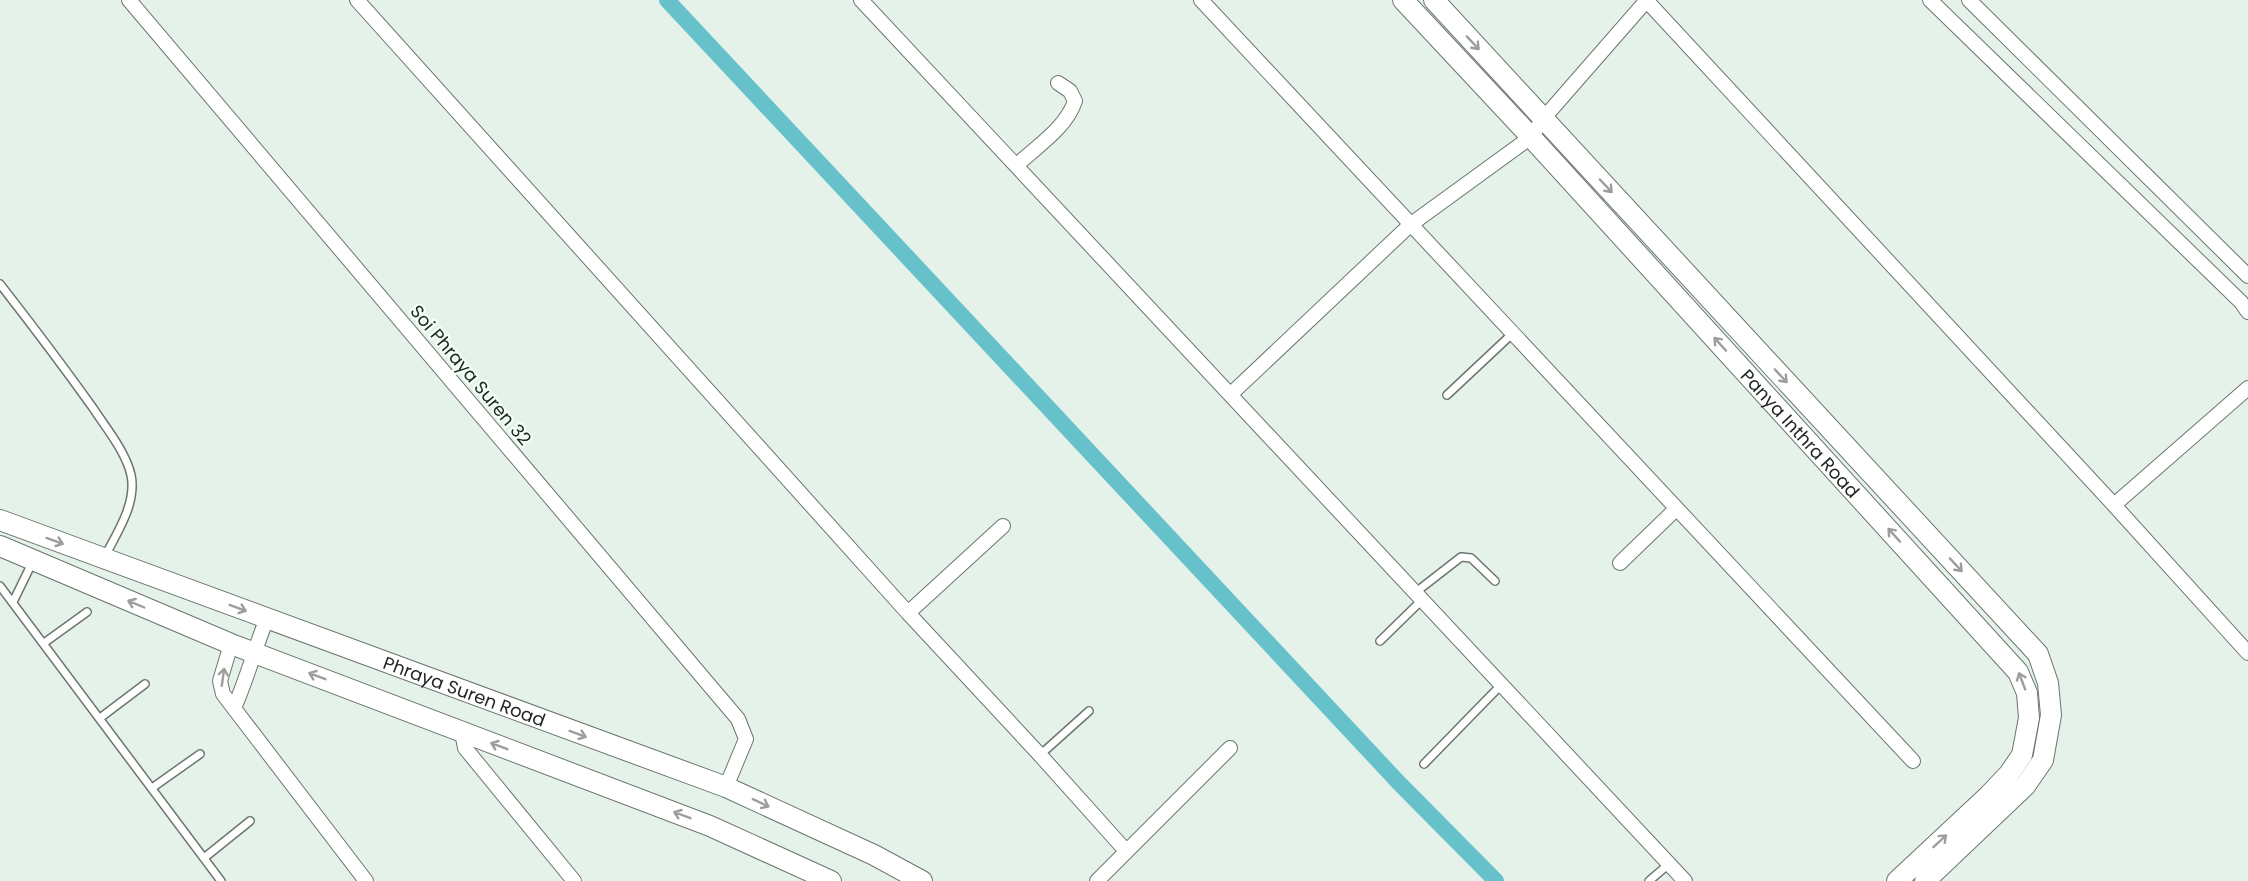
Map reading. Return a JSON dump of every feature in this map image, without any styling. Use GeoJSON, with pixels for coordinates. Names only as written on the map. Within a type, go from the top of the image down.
{"type":"FeatureCollection","features":[{"type":"Feature","properties":{"kind":"street","name":"Soi Phraya Suren 32"},"geometry":{"type":"LineString","coordinates":[[129,0],[738,719],[746,739],[726,787]]}},
{"type":"Feature","properties":{"kind":"street"},"geometry":{"type":"LineString","coordinates":[[357,0],[1126,851]]}},
{"type":"Feature","properties":{"kind":"street"},"geometry":{"type":"LineString","coordinates":[[861,0],[1685,881]]}},
{"type":"Feature","properties":{"kind":"street"},"geometry":{"type":"LineString","coordinates":[[1202,0],[1913,761]]}},
{"type":"Feature","properties":{"kind":"street","name":"Panya Inthra Road"},"geometry":{"type":"LineString","coordinates":[[1403,0],[1531,137],[2018,672],[2027,693],[2029,718],[2022,755],[2009,774],[1988,796],[1897,881]]}},
{"type":"Feature","properties":{"kind":"street","name":"Panya Inthra Road"},"geometry":{"type":"LineString","coordinates":[[1434,0],[2038,654],[2048,683],[2052,715],[2043,760],[2025,786],[1925,881]]}},
{"type":"Feature","properties":{"kind":"street"},"geometry":{"type":"LineString","coordinates":[[1231,394],[1410,225],[1531,137],[1646,0],[2248,653]]}},
{"type":"Feature","properties":{"kind":"street"},"geometry":{"type":"LineString","coordinates":[[1930,0],[2224,285],[2248,312]]}},
{"type":"Feature","properties":{"kind":"street"},"geometry":{"type":"LineString","coordinates":[[1969,0],[2248,276]]}},
{"type":"Feature","properties":{"kind":"street"},"geometry":{"type":"LineString","coordinates":[[1017,165],[1072,111],[1075,100],[1070,91],[1058,83]]}},
{"type":"Feature","properties":{"kind":"street"},"geometry":{"type":"LineString","coordinates":[[2114,505],[2248,388]]}},
{"type":"Feature","properties":{"kind":"street"},"geometry":{"type":"LineString","coordinates":[[1620,563],[1676,509]]}},
{"type":"Feature","properties":{"kind":"street","name":"Phraya Suren Road"},"geometry":{"type":"LineString","coordinates":[[0,520],[726,787],[874,855],[922,881]]}},
{"type":"Feature","properties":{"kind":"street"},"geometry":{"type":"LineString","coordinates":[[909,613],[1004,526]]}},
{"type":"Feature","properties":{"kind":"street"},"geometry":{"type":"LineString","coordinates":[[0,546],[231,644],[710,826],[831,881]]}},
{"type":"Feature","properties":{"kind":"street"},"geometry":{"type":"LineString","coordinates":[[234,708],[267,618]]}},
{"type":"Feature","properties":{"kind":"street"},"geometry":{"type":"LineString","coordinates":[[231,644],[220,681],[223,694],[366,881]]}},
{"type":"Feature","properties":{"kind":"street"},"geometry":{"type":"LineString","coordinates":[[462,732],[465,748],[574,881]]}},
{"type":"Feature","properties":{"kind":"street"},"geometry":{"type":"LineString","coordinates":[[1097,881],[1230,748]]}},
{"type":"Feature","properties":{"kind":"lane"},"geometry":{"type":"LineString","coordinates":[[0,284],[59,359],[116,442],[131,476],[131,496],[124,520],[104,559]]}},
{"type":"Feature","properties":{"kind":"lane"},"geometry":{"type":"LineString","coordinates":[[1447,395],[1512,334]]}},
{"type":"Feature","properties":{"kind":"lane"},"geometry":{"type":"LineString","coordinates":[[1380,641],[1419,596],[1461,557],[1471,558],[1495,581]]}},
{"type":"Feature","properties":{"kind":"lane"},"geometry":{"type":"LineString","coordinates":[[13,602],[33,560]]}},
{"type":"Feature","properties":{"kind":"lane"},"geometry":{"type":"LineString","coordinates":[[0,586],[221,881]]}},
{"type":"Feature","properties":{"kind":"lane"},"geometry":{"type":"LineString","coordinates":[[44,643],[87,612]]}},
{"type":"Feature","properties":{"kind":"lane"},"geometry":{"type":"LineString","coordinates":[[100,718],[145,684]]}},
{"type":"Feature","properties":{"kind":"lane"},"geometry":{"type":"LineString","coordinates":[[1424,764],[1502,684]]}},
{"type":"Feature","properties":{"kind":"lane"},"geometry":{"type":"LineString","coordinates":[[1040,755],[1089,711]]}},
{"type":"Feature","properties":{"kind":"lane"},"geometry":{"type":"LineString","coordinates":[[152,788],[200,754]]}},
{"type":"Feature","properties":{"kind":"lane"},"geometry":{"type":"LineString","coordinates":[[204,858],[250,820]]}},
{"type":"Feature","properties":{"kind":"lane"},"geometry":{"type":"LineString","coordinates":[[1649,881],[1669,864]]}},
{"type":"Feature","properties":{"kind":"waterway"},"geometry":{"type":"LineString","coordinates":[[667,0],[1399,783],[1496,881]]}}]}
